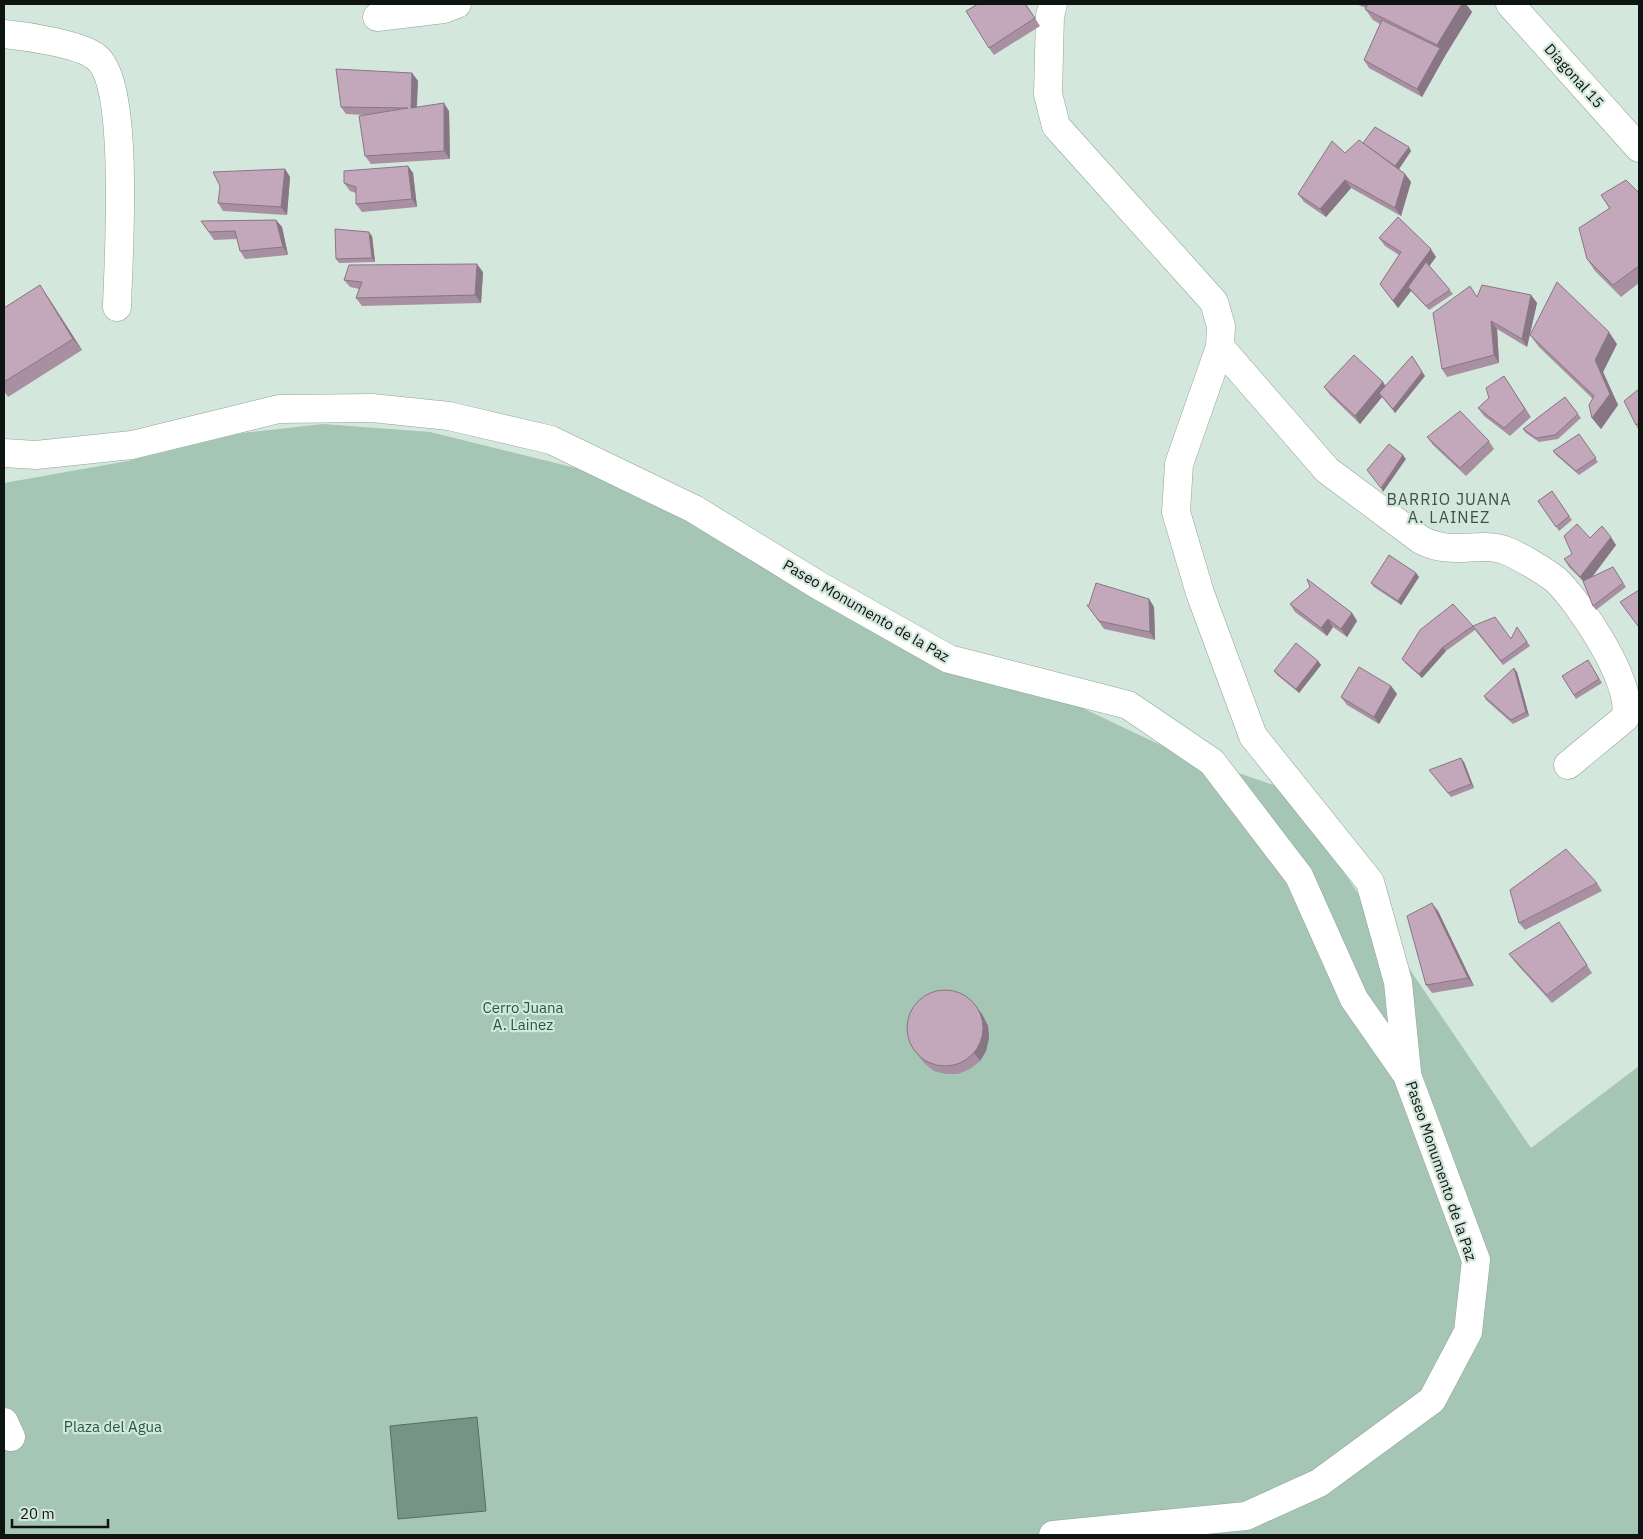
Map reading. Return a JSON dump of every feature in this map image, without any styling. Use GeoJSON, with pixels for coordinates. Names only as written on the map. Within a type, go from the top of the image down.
{"type":"FeatureCollection","features":[{"type":"Feature","properties":{"kind":"street"},"geometry":{"type":"LineString","coordinates":[[377,17],[444,9],[457,4]]}},
{"type":"Feature","properties":{"kind":"street"},"geometry":{"type":"LineString","coordinates":[[1053,4],[1050,16],[1048,94],[1056,126],[1214,302],[1221,326],[1220,348],[1180,464],[1176,512],[1200,594],[1253,736],[1370,882],[1398,982],[1407,1075]]}},
{"type":"Feature","properties":{"kind":"street","name":"Diagonal 15"},"geometry":{"type":"LineString","coordinates":[[1510,4],[1639,148]]}},
{"type":"Feature","properties":{"kind":"street"},"geometry":{"type":"LineString","coordinates":[[4,34],[72,47],[96,57],[106,72],[118,122],[120,172],[117,307]]}},
{"type":"Feature","properties":{"kind":"street"},"geometry":{"type":"LineString","coordinates":[[1220,348],[1327,470],[1421,540],[1434,546],[1451,549],[1491,548],[1506,550],[1555,580],[1599,635],[1628,701],[1625,718],[1568,765]]}},
{"type":"Feature","properties":{"kind":"street","name":"Paseo Monumento de la Paz"},"geometry":{"type":"LineString","coordinates":[[4,453],[36,455],[132,445],[279,409],[372,408],[449,416],[551,440],[694,509],[818,585],[949,660],[1128,705],[1212,762],[1299,876],[1354,999],[1407,1075],[1476,1260],[1468,1332],[1432,1400],[1319,1483],[1246,1516],[1053,1535]]}},
{"type":"Feature","properties":{"kind":"green space","name":"Cerro Juana A. Lainez"},"geometry":{"type":"Polygon","coordinates":[[[323,424],[430,432],[592,472],[757,554],[1171,750],[1288,790],[1531,1148],[1639,1066],[1639,1535],[4,1535],[4,483],[128,461],[242,433],[323,424]]]}},
{"type":"Feature","properties":{"kind":"shaded area"},"geometry":{"type":"Polygon","coordinates":[[[477,1417],[486,1511],[398,1519],[390,1426],[477,1417]]]}},
{"type":"Feature","properties":{"kind":"building"},"geometry":{"type":"Polygon","coordinates":[[[978,4],[1025,4],[1035,18],[989,48],[966,11],[978,4]]]}},
{"type":"Feature","properties":{"kind":"building"},"geometry":{"type":"Polygon","coordinates":[[[1368,4],[1462,4],[1437,45],[1365,9],[1368,4]]]}},
{"type":"Feature","properties":{"kind":"building"},"geometry":{"type":"Polygon","coordinates":[[[1382,20],[1440,48],[1417,89],[1364,60],[1382,20]]]}},
{"type":"Feature","properties":{"kind":"building"},"geometry":{"type":"Polygon","coordinates":[[[336,69],[412,73],[411,108],[444,103],[444,151],[365,156],[359,116],[408,108],[341,107],[336,69]]]}},
{"type":"Feature","properties":{"kind":"building"},"geometry":{"type":"Polygon","coordinates":[[[1375,127],[1409,147],[1395,166],[1363,143],[1375,127]]]}},
{"type":"Feature","properties":{"kind":"building"},"geometry":{"type":"Polygon","coordinates":[[[1359,140],[1405,174],[1395,208],[1345,180],[1320,209],[1298,194],[1332,141],[1345,153],[1359,140]]]}},
{"type":"Feature","properties":{"kind":"building"},"geometry":{"type":"Polygon","coordinates":[[[408,166],[412,199],[356,204],[356,187],[344,183],[344,171],[408,166]]]}},
{"type":"Feature","properties":{"kind":"building"},"geometry":{"type":"Polygon","coordinates":[[[285,169],[281,207],[218,203],[220,186],[213,172],[285,169]]]}},
{"type":"Feature","properties":{"kind":"building"},"geometry":{"type":"Polygon","coordinates":[[[1626,180],[1639,193],[1639,266],[1613,285],[1587,259],[1579,228],[1610,208],[1601,195],[1626,180]]]}},
{"type":"Feature","properties":{"kind":"building"},"geometry":{"type":"Polygon","coordinates":[[[1398,217],[1431,249],[1393,301],[1380,284],[1401,252],[1379,238],[1398,217]]]}},
{"type":"Feature","properties":{"kind":"building"},"geometry":{"type":"Polygon","coordinates":[[[276,220],[283,247],[240,251],[235,231],[209,232],[201,221],[276,220]]]}},
{"type":"Feature","properties":{"kind":"building"},"geometry":{"type":"Polygon","coordinates":[[[335,229],[369,232],[372,258],[336,259],[335,229]]]}},
{"type":"Feature","properties":{"kind":"building"},"geometry":{"type":"Polygon","coordinates":[[[1426,262],[1450,290],[1426,306],[1408,287],[1426,262]]]}},
{"type":"Feature","properties":{"kind":"building"},"geometry":{"type":"Polygon","coordinates":[[[477,264],[475,295],[356,298],[362,282],[344,280],[349,265],[477,264]]]}},
{"type":"Feature","properties":{"kind":"building"},"geometry":{"type":"Polygon","coordinates":[[[1557,282],[1609,332],[1595,360],[1610,394],[1592,418],[1589,405],[1594,396],[1530,335],[1557,282]]]}},
{"type":"Feature","properties":{"kind":"building"},"geometry":{"type":"Polygon","coordinates":[[[40,285],[73,339],[4,382],[4,308],[40,285]]]}},
{"type":"Feature","properties":{"kind":"building"},"geometry":{"type":"Polygon","coordinates":[[[1482,285],[1531,295],[1522,339],[1491,321],[1494,355],[1442,369],[1433,313],[1470,286],[1477,297],[1482,285]]]}},
{"type":"Feature","properties":{"kind":"building"},"geometry":{"type":"Polygon","coordinates":[[[1354,355],[1383,382],[1355,416],[1324,387],[1354,355]]]}},
{"type":"Feature","properties":{"kind":"building"},"geometry":{"type":"Polygon","coordinates":[[[1412,356],[1422,372],[1393,409],[1379,393],[1412,356]]]}},
{"type":"Feature","properties":{"kind":"building"},"geometry":{"type":"Polygon","coordinates":[[[1504,376],[1525,409],[1504,428],[1478,408],[1489,398],[1486,388],[1504,376]]]}},
{"type":"Feature","properties":{"kind":"building"},"geometry":{"type":"Polygon","coordinates":[[[1639,389],[1639,423],[1636,425],[1624,401],[1639,389]]]}},
{"type":"Feature","properties":{"kind":"building"},"geometry":{"type":"Polygon","coordinates":[[[1565,397],[1578,414],[1555,435],[1536,438],[1523,429],[1565,397]]]}},
{"type":"Feature","properties":{"kind":"building"},"geometry":{"type":"Polygon","coordinates":[[[1460,411],[1489,441],[1460,468],[1427,437],[1460,411]]]}},
{"type":"Feature","properties":{"kind":"building"},"geometry":{"type":"Polygon","coordinates":[[[1579,434],[1596,458],[1576,471],[1553,451],[1579,434]]]}},
{"type":"Feature","properties":{"kind":"building"},"geometry":{"type":"Polygon","coordinates":[[[1389,444],[1403,455],[1381,488],[1367,470],[1389,444]]]}},
{"type":"Feature","properties":{"kind":"building"},"geometry":{"type":"Polygon","coordinates":[[[1552,491],[1569,516],[1556,527],[1538,501],[1552,491]]]}},
{"type":"Feature","properties":{"kind":"building"},"geometry":{"type":"Polygon","coordinates":[[[1577,524],[1590,538],[1602,526],[1611,537],[1580,577],[1564,559],[1572,554],[1564,536],[1577,524]]]}},
{"type":"Feature","properties":{"kind":"building"},"geometry":{"type":"Polygon","coordinates":[[[1389,555],[1416,573],[1398,601],[1371,583],[1389,555]]]}},
{"type":"Feature","properties":{"kind":"building"},"geometry":{"type":"Polygon","coordinates":[[[1613,567],[1623,583],[1593,606],[1583,581],[1613,567]]]}},
{"type":"Feature","properties":{"kind":"building"},"geometry":{"type":"Polygon","coordinates":[[[1307,579],[1352,613],[1341,629],[1328,619],[1321,628],[1290,604],[1310,587],[1307,579]]]}},
{"type":"Feature","properties":{"kind":"building"},"geometry":{"type":"Polygon","coordinates":[[[1096,583],[1149,599],[1150,632],[1099,621],[1087,605],[1089,605],[1096,583]]]}},
{"type":"Feature","properties":{"kind":"building"},"geometry":{"type":"Polygon","coordinates":[[[1639,590],[1639,625],[1638,626],[1620,602],[1639,590]]]}},
{"type":"Feature","properties":{"kind":"building"},"geometry":{"type":"Polygon","coordinates":[[[1453,604],[1473,626],[1443,647],[1419,674],[1402,659],[1420,630],[1453,604]]]}},
{"type":"Feature","properties":{"kind":"building"},"geometry":{"type":"Polygon","coordinates":[[[1495,617],[1511,639],[1517,627],[1527,642],[1501,661],[1473,626],[1495,617]]]}},
{"type":"Feature","properties":{"kind":"building"},"geometry":{"type":"Polygon","coordinates":[[[1296,643],[1318,661],[1296,689],[1274,671],[1296,643]]]}},
{"type":"Feature","properties":{"kind":"building"},"geometry":{"type":"Polygon","coordinates":[[[1588,660],[1599,679],[1574,695],[1562,676],[1588,660]]]}},
{"type":"Feature","properties":{"kind":"building"},"geometry":{"type":"Polygon","coordinates":[[[1359,667],[1391,686],[1374,717],[1341,697],[1359,667]]]}},
{"type":"Feature","properties":{"kind":"building"},"geometry":{"type":"Polygon","coordinates":[[[1514,668],[1526,712],[1511,720],[1484,696],[1514,668]]]}},
{"type":"Feature","properties":{"kind":"building"},"geometry":{"type":"Polygon","coordinates":[[[1461,758],[1471,784],[1448,793],[1429,770],[1461,758]]]}},
{"type":"Feature","properties":{"kind":"building"},"geometry":{"type":"Polygon","coordinates":[[[1566,849],[1597,883],[1519,923],[1510,890],[1566,849]]]}},
{"type":"Feature","properties":{"kind":"building"},"geometry":{"type":"Polygon","coordinates":[[[1432,903],[1468,978],[1426,985],[1407,916],[1432,903]]]}},
{"type":"Feature","properties":{"kind":"building"},"geometry":{"type":"Polygon","coordinates":[[[1559,922],[1587,965],[1547,995],[1509,954],[1559,922]]]}},
{"type":"Feature","properties":{"kind":"building"},"geometry":{"type":"Polygon","coordinates":[[[945,990],[959,993],[972,1001],[980,1014],[983,1028],[980,1042],[972,1055],[959,1063],[945,1066],[931,1063],[918,1055],[910,1042],[907,1028],[910,1014],[918,1001],[931,993],[945,990]]]}},
{"type":"Feature","properties":{"kind":"district","name":"BARRIO JUANA A. LAINEZ"},"geometry":{"type":"Point","coordinates":[1449,508]}},
{"type":"Feature","properties":{"kind":"park label","name":"Plaza del Agua"},"geometry":{"type":"Point","coordinates":[113,1427]}}]}
